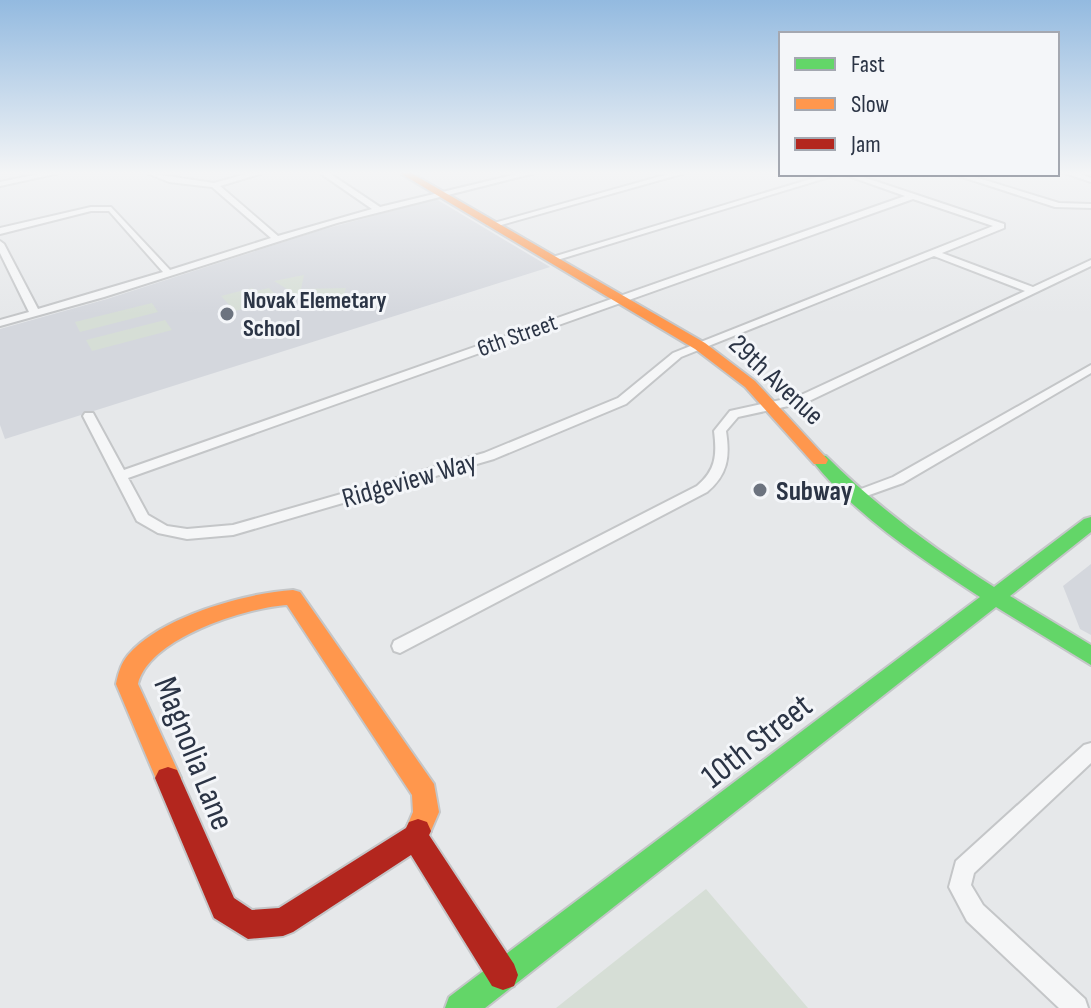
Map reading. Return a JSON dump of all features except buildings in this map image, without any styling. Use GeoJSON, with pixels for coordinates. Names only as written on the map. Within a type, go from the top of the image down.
{"type":"FeatureCollection","features":[{"type":"Feature","properties":{"kind":"street"},"geometry":{"type":"LineString","coordinates":[[0,231],[45,220]]}},
{"type":"Feature","properties":{"kind":"street"},"geometry":{"type":"LineString","coordinates":[[121,220],[169,274]]}},
{"type":"Feature","properties":{"kind":"street"},"geometry":{"type":"LineString","coordinates":[[255,220],[277,239]]}},
{"type":"Feature","properties":{"kind":"street"},"geometry":{"type":"LineString","coordinates":[[0,323],[344,220]]}},
{"type":"Feature","properties":{"kind":"street","name":"29th Avenue"},"geometry":{"type":"LineString","coordinates":[[483,220],[700,346],[774,407],[858,495],[994,596],[1091,656]]}},
{"type":"Feature","properties":{"kind":"street"},"geometry":{"type":"LineString","coordinates":[[491,225],[509,220]]}},
{"type":"Feature","properties":{"kind":"street"},"geometry":{"type":"LineString","coordinates":[[551,259],[681,220]]}},
{"type":"Feature","properties":{"kind":"street","name":"6th Street"},"geometry":{"type":"LineString","coordinates":[[121,476],[843,220]]}},
{"type":"Feature","properties":{"kind":"street","name":"Ridgeview Way"},"geometry":{"type":"LineString","coordinates":[[89,416],[142,518],[163,530],[187,534],[233,530],[489,456],[622,401],[634,394],[664,363],[700,346],[1001,226],[984,220]]}},
{"type":"Feature","properties":{"kind":"street"},"geometry":{"type":"LineString","coordinates":[[0,244],[35,313]]}},
{"type":"Feature","properties":{"kind":"street"},"geometry":{"type":"LineString","coordinates":[[935,253],[1032,290]]}},
{"type":"Feature","properties":{"kind":"street"},"geometry":{"type":"LineString","coordinates":[[400,646],[702,489],[717,478],[724,462],[720,431],[725,422],[749,410],[803,399],[1091,263]]}},
{"type":"Feature","properties":{"kind":"street"},"geometry":{"type":"LineString","coordinates":[[858,495],[898,480],[1091,368]]}},
{"type":"Feature","properties":{"kind":"street","name":"10th Street"},"geometry":{"type":"LineString","coordinates":[[460,1008],[1091,523]]}},
{"type":"Feature","properties":{"kind":"street","name":"Magnolia Lane"},"geometry":{"type":"LineString","coordinates":[[279,594],[293,597],[425,792],[426,812],[415,837],[283,922],[248,925],[224,908],[127,684],[134,663],[153,647],[258,598],[279,594]]}},
{"type":"Feature","properties":{"kind":"street"},"geometry":{"type":"LineString","coordinates":[[1076,1008],[975,913],[960,887],[964,868],[1091,751]]}},
{"type":"Feature","properties":{"kind":"street"},"geometry":{"type":"LineString","coordinates":[[415,837],[503,975]]}},
{"type":"Feature","properties":{"kind":"shaded area","name":"Novak Elemetary School"},"geometry":{"type":"Polygon","coordinates":[[[358,220],[471,220],[550,267],[5,439],[0,425],[0,329],[107,299],[358,220]]]}},
{"type":"Feature","properties":{"kind":"shaded area"},"geometry":{"type":"Polygon","coordinates":[[[304,275],[301,289],[346,288],[339,310],[313,305],[274,281],[304,275]]]}},
{"type":"Feature","properties":{"kind":"shaded area"},"geometry":{"type":"Polygon","coordinates":[[[252,288],[256,291],[269,288],[280,299],[235,311],[221,296],[252,288]]]}},
{"type":"Feature","properties":{"kind":"shaded area"},"geometry":{"type":"Polygon","coordinates":[[[152,303],[158,312],[80,332],[75,322],[152,303]]]}},
{"type":"Feature","properties":{"kind":"shaded area"},"geometry":{"type":"Polygon","coordinates":[[[165,320],[172,330],[92,351],[86,340],[165,320]]]}},
{"type":"Feature","properties":{"kind":"shaded area"},"geometry":{"type":"Polygon","coordinates":[[[1091,564],[1091,635],[1080,629],[1063,586],[1091,564]]]}},
{"type":"Feature","properties":{"kind":"shaded area"},"geometry":{"type":"Polygon","coordinates":[[[706,889],[808,1008],[556,1008],[706,889]]]}},
{"type":"Feature","properties":{"kind":"traffic: fast"},"geometry":{"type":"LineString","coordinates":[[820,460],[881,517],[914,542],[984,590],[1091,656]]}},
{"type":"Feature","properties":{"kind":"traffic: fast"},"geometry":{"type":"LineString","coordinates":[[460,1008],[1091,523]]}},
{"type":"Feature","properties":{"kind":"traffic: slow"},"geometry":{"type":"LineString","coordinates":[[484,220],[700,346],[750,384],[820,460]]}},
{"type":"Feature","properties":{"kind":"traffic: slow"},"geometry":{"type":"LineString","coordinates":[[168,778],[127,684],[134,663],[149,649],[187,626],[233,608],[293,597],[425,792],[426,812],[418,831]]}},
{"type":"Feature","properties":{"kind":"traffic: jam"},"geometry":{"type":"LineString","coordinates":[[168,778],[224,908],[248,925],[283,922],[415,837]]}},
{"type":"Feature","properties":{"kind":"traffic: jam"},"geometry":{"type":"LineString","coordinates":[[418,831],[415,837],[503,975]]}},
{"type":"Feature","properties":{"kind":"place","name":"Novak Elemetary School"},"geometry":{"type":"Point","coordinates":[227,314]}},
{"type":"Feature","properties":{"kind":"place","name":"Subway"},"geometry":{"type":"Point","coordinates":[760,490]}}]}
